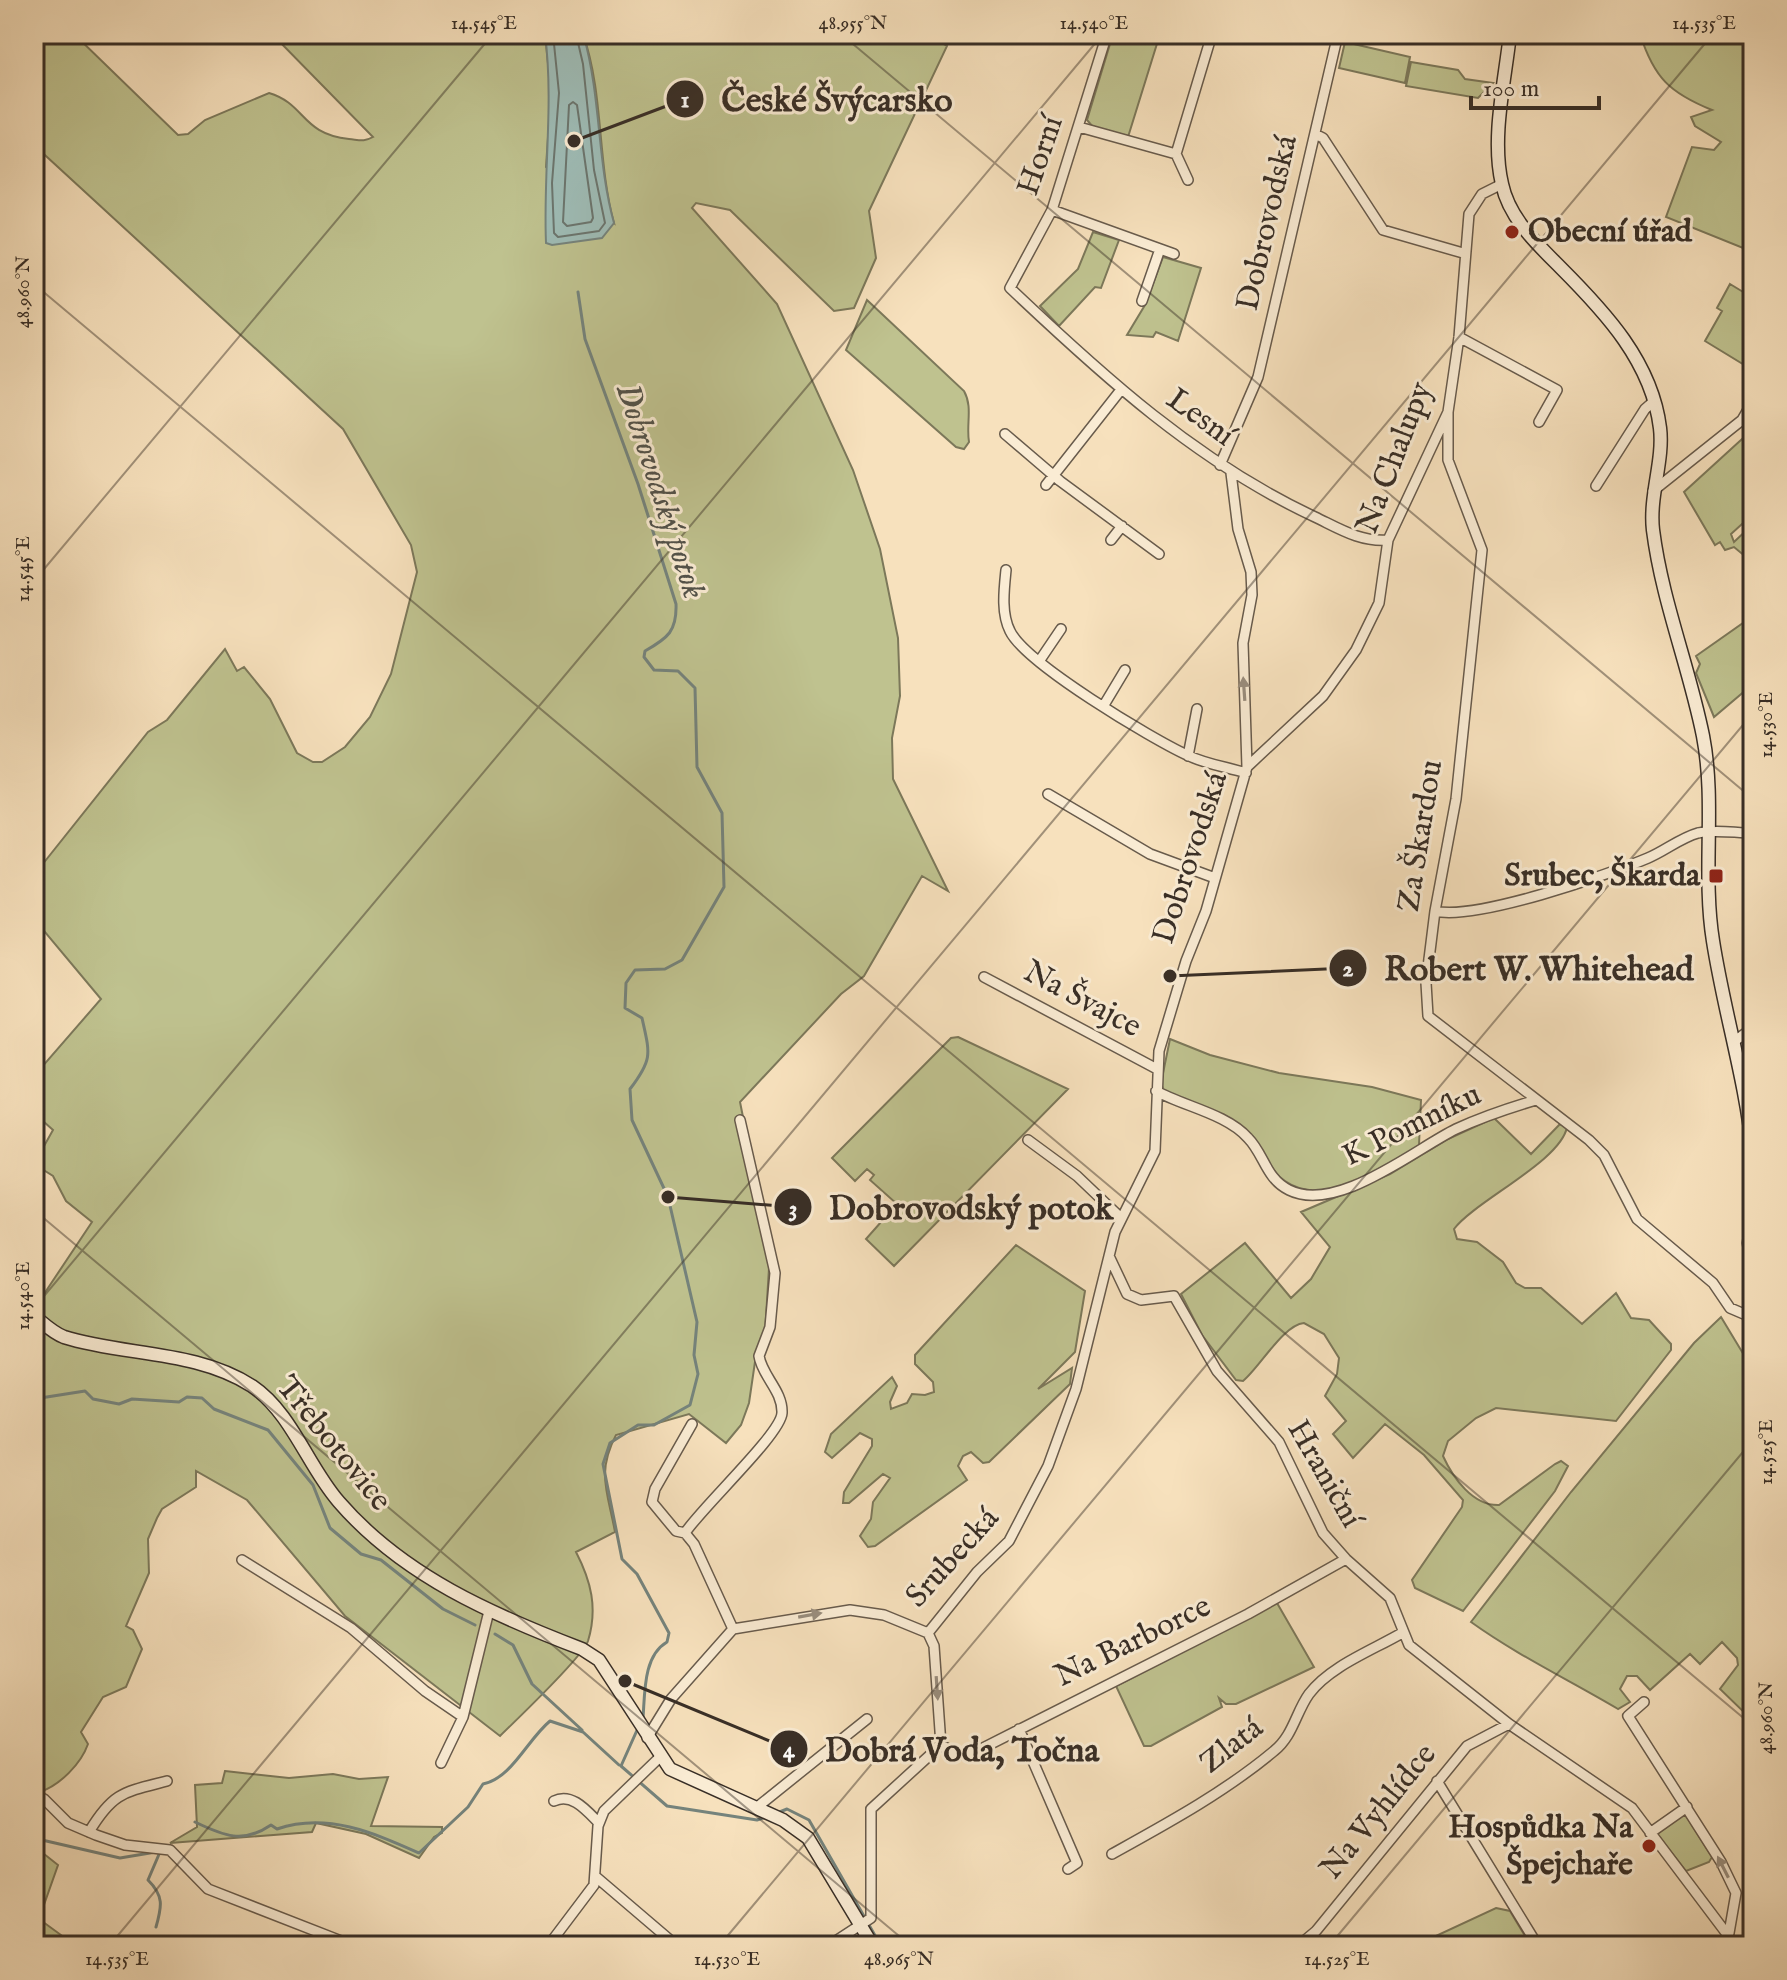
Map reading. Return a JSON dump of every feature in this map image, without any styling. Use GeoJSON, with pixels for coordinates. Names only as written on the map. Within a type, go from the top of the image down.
{"type":"FeatureCollection","features":[{"type":"Feature","properties":{"kind":"main road"},"geometry":{"type":"LineString","coordinates":[[1510,34],[1499,150],[1502,184],[1521,225],[1615,325],[1638,362],[1661,430],[1653,491],[1653,527],[1659,571],[1703,733],[1712,938],[1736,1040],[1753,1154]]}},
{"type":"Feature","properties":{"kind":"main road"},"geometry":{"type":"LineString","coordinates":[[1753,1214],[1749,1243],[1753,1272]]}},
{"type":"Feature","properties":{"kind":"main road","name":"Třebotovice"},"geometry":{"type":"LineString","coordinates":[[34,1316],[61,1336],[185,1361],[251,1386],[274,1406],[339,1502],[386,1546],[451,1593],[582,1649],[599,1660],[660,1757],[678,1775],[783,1820],[808,1838],[866,1922],[873,1946]]}},
{"type":"Feature","properties":{"kind":"street","name":"Horní"},"geometry":{"type":"LineString","coordinates":[[1010,288],[1052,210],[1107,34]]}},
{"type":"Feature","properties":{"kind":"street"},"geometry":{"type":"LineString","coordinates":[[1188,180],[1176,154],[1212,34]]}},
{"type":"Feature","properties":{"kind":"street","name":"Dobrovodská"},"geometry":{"type":"LineString","coordinates":[[1220,465],[1258,377],[1338,34]]}},
{"type":"Feature","properties":{"kind":"street"},"geometry":{"type":"LineString","coordinates":[[1079,127],[1176,154]]}},
{"type":"Feature","properties":{"kind":"street"},"geometry":{"type":"LineString","coordinates":[[1315,134],[1323,138],[1383,230],[1463,253]]}},
{"type":"Feature","properties":{"kind":"street","name":"Na Chalupy"},"geometry":{"type":"LineString","coordinates":[[1247,770],[1323,696],[1356,650],[1379,603],[1388,540],[1448,412],[1459,337],[1463,253],[1469,214],[1482,194],[1502,184]]}},
{"type":"Feature","properties":{"kind":"street"},"geometry":{"type":"LineString","coordinates":[[1052,210],[1174,254]]}},
{"type":"Feature","properties":{"kind":"street"},"geometry":{"type":"LineString","coordinates":[[1142,301],[1160,249]]}},
{"type":"Feature","properties":{"kind":"street","name":"Lesní"},"geometry":{"type":"LineString","coordinates":[[1010,288],[1120,391],[1231,473],[1274,498],[1367,542],[1388,540]]}},
{"type":"Feature","properties":{"kind":"street"},"geometry":{"type":"LineString","coordinates":[[1459,337],[1557,390],[1539,422]]}},
{"type":"Feature","properties":{"kind":"street"},"geometry":{"type":"LineString","coordinates":[[1046,485],[1120,391]]}},
{"type":"Feature","properties":{"kind":"street"},"geometry":{"type":"LineString","coordinates":[[1653,491],[1742,420],[1753,401]]}},
{"type":"Feature","properties":{"kind":"street"},"geometry":{"type":"LineString","coordinates":[[1596,486],[1645,409],[1653,402]]}},
{"type":"Feature","properties":{"kind":"street","name":"Za Škardou"},"geometry":{"type":"LineString","coordinates":[[1448,412],[1448,460],[1482,550],[1456,799],[1435,911],[1426,983],[1428,1016],[1604,1155],[1637,1219],[1713,1283],[1730,1308],[1747,1315],[1753,1314]]}},
{"type":"Feature","properties":{"kind":"street"},"geometry":{"type":"LineString","coordinates":[[1005,434],[1159,554]]}},
{"type":"Feature","properties":{"kind":"street","name":"Dobrovodská"},"geometry":{"type":"LineString","coordinates":[[1076,1389],[1120,1217],[1149,1168],[1155,1151],[1157,1069],[1170,1010],[1215,878],[1247,770],[1243,643],[1252,595],[1251,572],[1238,529],[1231,473]]}},
{"type":"Feature","properties":{"kind":"street"},"geometry":{"type":"LineString","coordinates":[[1111,540],[1122,526]]}},
{"type":"Feature","properties":{"kind":"street"},"geometry":{"type":"LineString","coordinates":[[1006,570],[1005,614],[1011,634],[1040,660],[1104,705],[1188,756],[1247,770]]}},
{"type":"Feature","properties":{"kind":"street"},"geometry":{"type":"LineString","coordinates":[[1040,660],[1061,629]]}},
{"type":"Feature","properties":{"kind":"street"},"geometry":{"type":"LineString","coordinates":[[1104,705],[1125,670]]}},
{"type":"Feature","properties":{"kind":"street"},"geometry":{"type":"LineString","coordinates":[[1188,756],[1197,709]]}},
{"type":"Feature","properties":{"kind":"street"},"geometry":{"type":"LineString","coordinates":[[1048,794],[1150,854],[1215,878]]}},
{"type":"Feature","properties":{"kind":"street"},"geometry":{"type":"LineString","coordinates":[[1435,911],[1445,914],[1501,907],[1648,858],[1693,835],[1708,831],[1753,833]]}},
{"type":"Feature","properties":{"kind":"street","name":"Na Švajce"},"geometry":{"type":"LineString","coordinates":[[984,977],[1157,1069]]}},
{"type":"Feature","properties":{"kind":"street"},"geometry":{"type":"LineString","coordinates":[[1736,1040],[1753,1028]]}},
{"type":"Feature","properties":{"kind":"street","name":"K Pomníku"},"geometry":{"type":"LineString","coordinates":[[1156,1091],[1249,1138],[1273,1178],[1296,1194],[1319,1194],[1348,1187],[1387,1171],[1454,1130],[1536,1100]]}},
{"type":"Feature","properties":{"kind":"street"},"geometry":{"type":"LineString","coordinates":[[685,1533],[700,1510],[771,1436],[782,1414],[780,1399],[759,1356],[770,1327],[775,1273],[740,1120]]}},
{"type":"Feature","properties":{"kind":"street"},"geometry":{"type":"LineString","coordinates":[[1028,1140],[1077,1176],[1120,1217]]}},
{"type":"Feature","properties":{"kind":"street","name":"Hraniční"},"geometry":{"type":"LineString","coordinates":[[1109,1256],[1127,1294],[1141,1300],[1174,1296],[1194,1337],[1217,1371],[1279,1442],[1316,1522],[1346,1559],[1390,1598],[1402,1633],[1429,1664],[1509,1724],[1632,1808],[1736,1946]]}},
{"type":"Feature","properties":{"kind":"street","name":"Srubecká"},"geometry":{"type":"LineString","coordinates":[[733,1629],[850,1610],[884,1615],[928,1633],[1020,1524],[1048,1466],[1076,1389]]}},
{"type":"Feature","properties":{"kind":"street"},"geometry":{"type":"LineString","coordinates":[[646,1736],[671,1699],[733,1629],[694,1544],[685,1533],[676,1531],[652,1502],[655,1489],[692,1424]]}},
{"type":"Feature","properties":{"kind":"street","name":"Na Barborce"},"geometry":{"type":"LineString","coordinates":[[941,1745],[959,1755],[975,1752],[1248,1614],[1346,1559]]}},
{"type":"Feature","properties":{"kind":"street"},"geometry":{"type":"LineString","coordinates":[[242,1560],[351,1628],[425,1691],[463,1717]]}},
{"type":"Feature","properties":{"kind":"street"},"geometry":{"type":"LineString","coordinates":[[441,1763],[463,1717],[489,1611]]}},
{"type":"Feature","properties":{"kind":"street"},"geometry":{"type":"LineString","coordinates":[[828,1946],[866,1922],[874,1861],[869,1814],[875,1804],[941,1745],[934,1646],[928,1633]]}},
{"type":"Feature","properties":{"kind":"street","name":"Zlatá"},"geometry":{"type":"LineString","coordinates":[[1112,1854],[1197,1806],[1276,1750],[1291,1732],[1308,1695],[1322,1680],[1402,1633]]}},
{"type":"Feature","properties":{"kind":"street"},"geometry":{"type":"LineString","coordinates":[[1644,1702],[1628,1716],[1687,1807],[1736,1893],[1729,1933]]}},
{"type":"Feature","properties":{"kind":"street"},"geometry":{"type":"LineString","coordinates":[[760,1810],[867,1719]]}},
{"type":"Feature","properties":{"kind":"street","name":"Na Vyhlídce"},"geometry":{"type":"LineString","coordinates":[[1298,1946],[1316,1931],[1467,1746],[1509,1724]]}},
{"type":"Feature","properties":{"kind":"street"},"geometry":{"type":"LineString","coordinates":[[1019,1729],[1077,1863],[1068,1869]]}},
{"type":"Feature","properties":{"kind":"street"},"geometry":{"type":"LineString","coordinates":[[548,1946],[586,1898],[595,1876],[599,1823],[604,1811],[660,1757]]}},
{"type":"Feature","properties":{"kind":"street"},"geometry":{"type":"LineString","coordinates":[[92,1833],[99,1815],[122,1792],[167,1781]]}},
{"type":"Feature","properties":{"kind":"street"},"geometry":{"type":"LineString","coordinates":[[1437,1781],[1538,1946]]}},
{"type":"Feature","properties":{"kind":"street"},"geometry":{"type":"LineString","coordinates":[[34,1794],[68,1823],[125,1845],[170,1850],[208,1889],[354,1946]]}},
{"type":"Feature","properties":{"kind":"street"},"geometry":{"type":"LineString","coordinates":[[554,1801],[561,1797],[576,1801],[599,1823]]}},
{"type":"Feature","properties":{"kind":"street"},"geometry":{"type":"LineString","coordinates":[[1650,1833],[1687,1807]]}},
{"type":"Feature","properties":{"kind":"street"},"geometry":{"type":"LineString","coordinates":[[595,1876],[677,1946]]}},
{"type":"Feature","properties":{"kind":"green space"},"geometry":{"type":"Polygon","coordinates":[[[34,34],[74,34],[178,135],[188,134],[205,120],[269,93],[290,104],[321,131],[333,136],[367,140],[373,137],[272,34],[545,34],[551,93],[546,167],[614,223],[605,176],[598,104],[583,34],[926,34],[947,46],[869,211],[876,258],[854,308],[834,311],[730,210],[696,203],[692,208],[777,304],[853,470],[880,549],[898,638],[900,696],[892,738],[893,779],[948,891],[922,876],[864,976],[841,994],[740,1102],[770,1252],[765,1333],[756,1355],[749,1403],[741,1425],[726,1443],[689,1414],[616,1435],[605,1472],[615,1532],[576,1552],[586,1574],[593,1606],[588,1641],[562,1674],[500,1736],[345,1616],[247,1500],[196,1471],[196,1487],[162,1509],[148,1539],[149,1573],[126,1626],[133,1630],[142,1649],[126,1687],[103,1697],[81,1732],[88,1744],[75,1766],[48,1789],[40,1792],[34,1790],[34,1309],[92,1222],[66,1201],[53,1176],[34,1164],[53,1130],[34,1113],[34,1076],[101,999],[34,919],[34,875],[148,732],[167,720],[225,649],[237,671],[244,667],[270,699],[297,753],[313,762],[322,762],[345,747],[370,717],[391,674],[417,572],[411,545],[343,429],[34,145],[34,34]]]}},
{"type":"Feature","properties":{"kind":"green space"},"geometry":{"type":"Polygon","coordinates":[[[1113,34],[1160,34],[1128,137],[1093,127],[1087,120],[1113,34]]]}},
{"type":"Feature","properties":{"kind":"green space"},"geometry":{"type":"Polygon","coordinates":[[[1640,34],[1753,34],[1753,252],[1666,217],[1692,147],[1714,150],[1721,142],[1695,126],[1691,117],[1712,110],[1685,97],[1666,82],[1651,62],[1640,34]]]}},
{"type":"Feature","properties":{"kind":"green space"},"geometry":{"type":"Polygon","coordinates":[[[1345,42],[1410,57],[1405,83],[1339,68],[1345,42]]]}},
{"type":"Feature","properties":{"kind":"green space"},"geometry":{"type":"Polygon","coordinates":[[[1411,62],[1458,70],[1465,79],[1493,83],[1478,98],[1406,86],[1411,62]]]}},
{"type":"Feature","properties":{"kind":"green space"},"geometry":{"type":"Polygon","coordinates":[[[1093,232],[1119,240],[1101,288],[1095,287],[1059,326],[1040,306],[1078,269],[1093,232]]]}},
{"type":"Feature","properties":{"kind":"green space"},"geometry":{"type":"Polygon","coordinates":[[[1163,257],[1201,268],[1178,341],[1156,332],[1153,337],[1127,335],[1145,305],[1163,257]]]}},
{"type":"Feature","properties":{"kind":"green space"},"geometry":{"type":"Polygon","coordinates":[[[1730,284],[1753,298],[1751,369],[1705,341],[1722,311],[1717,308],[1730,284]]]}},
{"type":"Feature","properties":{"kind":"green space"},"geometry":{"type":"Polygon","coordinates":[[[867,300],[964,391],[968,403],[969,442],[964,449],[956,447],[846,350],[867,300]]]}},
{"type":"Feature","properties":{"kind":"green space"},"geometry":{"type":"Polygon","coordinates":[[[1753,429],[1753,514],[1731,534],[1734,542],[1753,524],[1753,537],[1745,543],[1750,549],[1753,548],[1753,556],[1746,557],[1734,547],[1725,550],[1720,542],[1715,545],[1684,492],[1753,429]]]}},
{"type":"Feature","properties":{"kind":"green space"},"geometry":{"type":"Polygon","coordinates":[[[1753,616],[1753,684],[1714,717],[1696,673],[1700,664],[1696,656],[1753,616]]]}},
{"type":"Feature","properties":{"kind":"green space"},"geometry":{"type":"Polygon","coordinates":[[[958,1037],[1068,1089],[894,1266],[866,1239],[897,1204],[870,1180],[874,1175],[867,1169],[855,1181],[832,1158],[951,1038],[958,1037]]]}},
{"type":"Feature","properties":{"kind":"green space"},"geometry":{"type":"Polygon","coordinates":[[[1170,1039],[1210,1055],[1279,1073],[1372,1087],[1421,1100],[1419,1145],[1391,1165],[1355,1182],[1318,1190],[1300,1188],[1280,1177],[1249,1136],[1164,1092],[1161,1083],[1170,1039]]]}},
{"type":"Feature","properties":{"kind":"green space"},"geometry":{"type":"Polygon","coordinates":[[[1494,1118],[1531,1154],[1560,1124],[1567,1127],[1550,1153],[1454,1229],[1457,1239],[1477,1242],[1503,1262],[1516,1283],[1525,1288],[1541,1288],[1582,1324],[1616,1293],[1631,1318],[1649,1320],[1671,1344],[1671,1350],[1616,1421],[1496,1408],[1476,1418],[1448,1441],[1443,1456],[1452,1473],[1472,1496],[1490,1504],[1499,1505],[1561,1461],[1568,1466],[1555,1491],[1463,1611],[1415,1588],[1412,1580],[1462,1507],[1463,1500],[1424,1455],[1385,1424],[1353,1458],[1333,1434],[1346,1421],[1325,1396],[1337,1374],[1339,1358],[1324,1334],[1304,1323],[1296,1325],[1250,1375],[1243,1381],[1236,1380],[1202,1335],[1181,1294],[1245,1243],[1291,1298],[1311,1279],[1330,1247],[1301,1212],[1390,1174],[1448,1139],[1494,1118]]]}},
{"type":"Feature","properties":{"kind":"green space"},"geometry":{"type":"Polygon","coordinates":[[[1016,1245],[1085,1291],[1075,1352],[1038,1389],[1072,1368],[1070,1384],[989,1462],[983,1463],[971,1452],[963,1456],[958,1466],[967,1480],[875,1546],[868,1547],[860,1536],[871,1519],[873,1502],[890,1478],[883,1474],[849,1503],[843,1503],[844,1492],[872,1446],[872,1439],[860,1433],[832,1458],[825,1452],[831,1434],[892,1377],[897,1386],[890,1402],[891,1409],[907,1403],[912,1394],[934,1392],[933,1382],[915,1364],[915,1355],[1016,1245]]]}},
{"type":"Feature","properties":{"kind":"green space"},"geometry":{"type":"Polygon","coordinates":[[[1721,1317],[1753,1370],[1753,1721],[1720,1689],[1738,1665],[1737,1658],[1722,1642],[1700,1664],[1690,1654],[1650,1690],[1637,1676],[1627,1676],[1620,1689],[1630,1702],[1618,1709],[1471,1622],[1571,1492],[1694,1343],[1721,1317]]]}},
{"type":"Feature","properties":{"kind":"green space"},"geometry":{"type":"Polygon","coordinates":[[[1277,1603],[1314,1667],[1236,1704],[1226,1704],[1219,1698],[1222,1707],[1151,1746],[1144,1746],[1116,1686],[1277,1603]]]}},
{"type":"Feature","properties":{"kind":"green space"},"geometry":{"type":"Polygon","coordinates":[[[225,1771],[289,1778],[333,1774],[359,1779],[388,1777],[371,1826],[442,1827],[442,1833],[434,1837],[419,1858],[366,1834],[316,1823],[312,1832],[170,1843],[197,1827],[195,1785],[222,1783],[225,1771]]]}},
{"type":"Feature","properties":{"kind":"green space"},"geometry":{"type":"Polygon","coordinates":[[[1685,1814],[1712,1857],[1709,1862],[1686,1871],[1657,1834],[1685,1814]]]}},
{"type":"Feature","properties":{"kind":"green space"},"geometry":{"type":"Polygon","coordinates":[[[34,1846],[58,1865],[39,1919],[76,1946],[34,1946],[34,1846]]]}},
{"type":"Feature","properties":{"kind":"green space"},"geometry":{"type":"Polygon","coordinates":[[[1496,1908],[1510,1911],[1531,1946],[1427,1946],[1425,1941],[1496,1908]]]}},
{"type":"Feature","properties":{"kind":"water"},"geometry":{"type":"Polygon","coordinates":[[[545,34],[583,34],[584,37],[614,223],[602,238],[552,245],[546,243],[549,87],[545,34]]]}},
{"type":"Feature","properties":{"kind":"waterway","name":"Dobrovodský potok"},"geometry":{"type":"LineString","coordinates":[[578,292],[585,339],[638,484],[676,604],[675,621],[670,633],[645,651],[644,657],[654,670],[678,671],[695,688],[697,767],[722,813],[724,887],[682,960],[665,969],[635,970],[626,983],[625,1008],[642,1018],[648,1048],[643,1070],[630,1089],[632,1120],[668,1197],[697,1322],[694,1355],[698,1374],[690,1405],[654,1425],[638,1425],[610,1443],[603,1464],[622,1559],[637,1574],[669,1633],[667,1642],[659,1648],[649,1666],[643,1718]]}},
{"type":"Feature","properties":{"kind":"waterway"},"geometry":{"type":"LineString","coordinates":[[34,1399],[85,1391],[93,1399],[119,1404],[132,1399],[179,1402],[187,1397],[202,1398],[214,1409],[268,1430],[313,1485],[330,1528],[361,1554],[381,1560],[443,1609],[475,1625]]}},
{"type":"Feature","properties":{"kind":"waterway"},"geometry":{"type":"LineString","coordinates":[[495,1634],[513,1645],[532,1684],[582,1730]]}},
{"type":"Feature","properties":{"kind":"waterway"},"geometry":{"type":"LineString","coordinates":[[195,1822],[233,1836],[251,1835],[271,1825],[277,1829],[296,1824],[332,1824],[367,1832],[419,1853],[468,1807],[483,1784],[511,1766],[550,1721],[583,1732],[619,1765]]}},
{"type":"Feature","properties":{"kind":"waterway","name":"Dobrovodský potok"},"geometry":{"type":"LineString","coordinates":[[638,1728],[621,1766],[667,1806],[757,1820],[766,1817]]}},
{"type":"Feature","properties":{"kind":"waterway","name":"Dobrovodský potok"},"geometry":{"type":"LineString","coordinates":[[777,1813],[787,1809],[809,1820],[881,1946]]}},
{"type":"Feature","properties":{"kind":"waterway"},"geometry":{"type":"LineString","coordinates":[[34,1831],[42,1840],[120,1858],[156,1852]]}},
{"type":"Feature","properties":{"kind":"waterway"},"geometry":{"type":"LineString","coordinates":[[156,1927],[160,1902],[157,1891],[148,1880],[160,1852]]}},
{"type":"Feature","properties":{"kind":"place","name":"České Švýcarsko"},"geometry":{"type":"Point","coordinates":[574,141]}},
{"type":"Feature","properties":{"kind":"place","name":"Obecní úřad"},"geometry":{"type":"Point","coordinates":[1512,232]}},
{"type":"Feature","properties":{"kind":"place","name":"Srubec, Škarda"},"geometry":{"type":"Point","coordinates":[1716,876]}},
{"type":"Feature","properties":{"kind":"place","name":"Robert W. Whitehead"},"geometry":{"type":"Point","coordinates":[1170,976]}},
{"type":"Feature","properties":{"kind":"place","name":"Dobrovodský potok"},"geometry":{"type":"Point","coordinates":[668,1197]}},
{"type":"Feature","properties":{"kind":"place","name":"Dobrá Voda, Točna"},"geometry":{"type":"Point","coordinates":[625,1681]}},
{"type":"Feature","properties":{"kind":"place","name":"Hospůdka Na Špejchaře"},"geometry":{"type":"Point","coordinates":[1649,1846]}}]}
